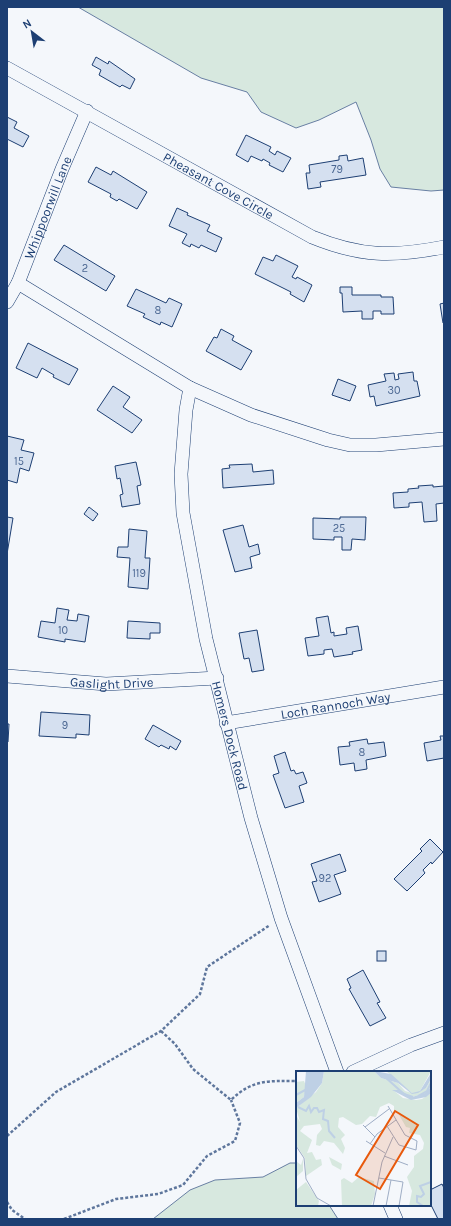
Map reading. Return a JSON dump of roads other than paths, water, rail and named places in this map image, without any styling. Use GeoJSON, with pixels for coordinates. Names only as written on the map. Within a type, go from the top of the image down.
{"type":"FeatureCollection","features":[{"type":"Feature","properties":{"kind":"street","name":"Pheasant Cove Circle"},"geometry":{"type":"LineString","coordinates":[[7,68],[312,236],[338,247],[369,253],[389,254],[416,252],[444,247]]}},
{"type":"Feature","properties":{"kind":"street","name":"Whippoorwill Lane"},"geometry":{"type":"LineString","coordinates":[[7,302],[18,283],[62,170],[87,111]]}},
{"type":"Feature","properties":{"kind":"street"},"geometry":{"type":"LineString","coordinates":[[18,283],[190,388],[251,415],[328,440],[350,444],[376,445],[444,439]]}},
{"type":"Feature","properties":{"kind":"street","name":"Homers Dock Road"},"geometry":{"type":"LineString","coordinates":[[190,388],[186,410],[182,474],[182,513],[206,638],[217,678],[226,723],[251,818],[281,918],[336,1071]]}},
{"type":"Feature","properties":{"kind":"street","name":"Gaslight Drive"},"geometry":{"type":"LineString","coordinates":[[7,676],[106,684],[217,678]]}},
{"type":"Feature","properties":{"kind":"street","name":"Loch Rannoch Way"},"geometry":{"type":"LineString","coordinates":[[226,723],[444,687]]}},
{"type":"Feature","properties":{"kind":"street"},"geometry":{"type":"LineString","coordinates":[[355,1071],[411,1045],[444,1033]]}},
{"type":"Feature","properties":{"kind":"street"},"geometry":{"type":"LineString","coordinates":[[390,1206],[396,1219]]}}]}
